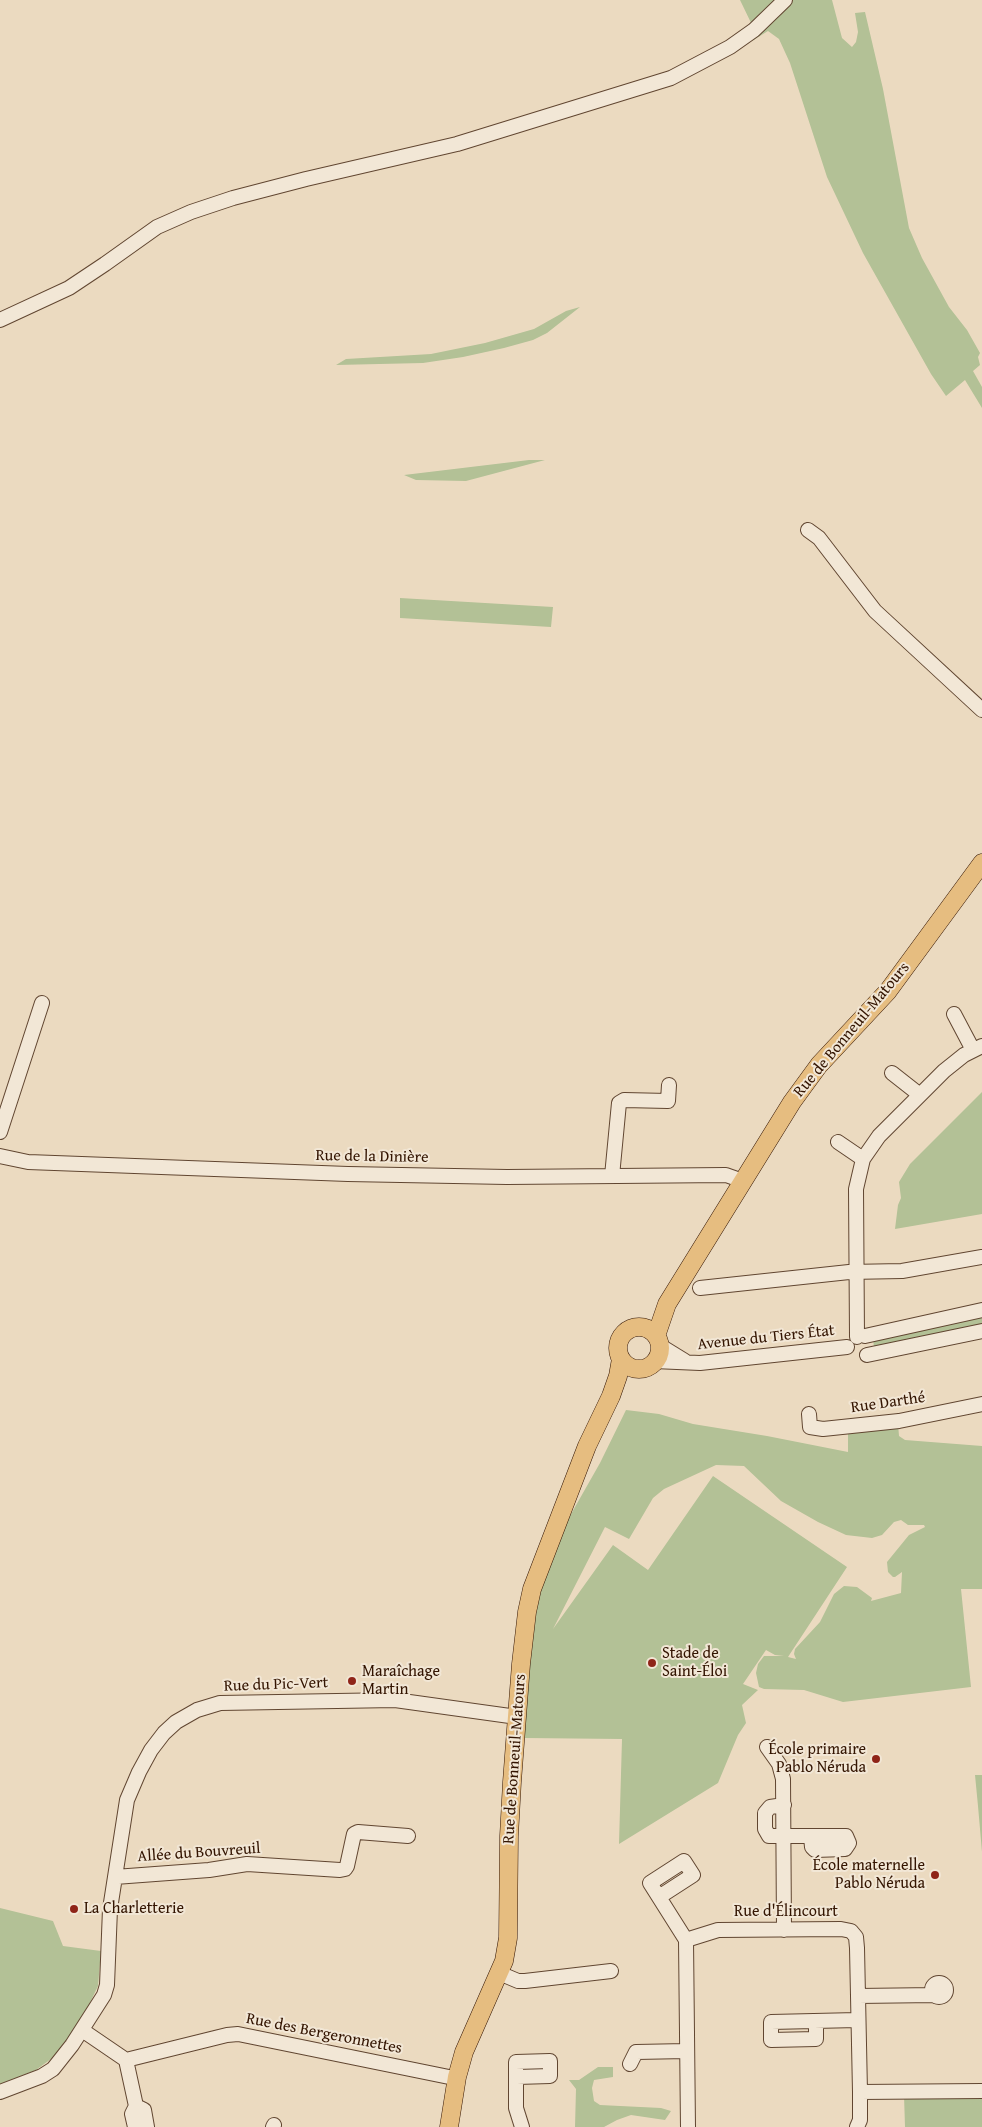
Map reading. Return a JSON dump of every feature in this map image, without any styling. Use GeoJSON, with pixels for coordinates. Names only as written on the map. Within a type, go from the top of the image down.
{"type":"FeatureCollection","features":[{"type":"Feature","properties":{"kind":"main road","name":"Rue de Bonneuil-Matours"},"geometry":{"type":"LineString","coordinates":[[640,1327],[667,1304],[806,1082],[888,991],[982,863]]}},
{"type":"Feature","properties":{"kind":"main road","name":"Rue de Bonneuil-Matours"},"geometry":{"type":"LineString","coordinates":[[657,1348],[667,1304]]}},
{"type":"Feature","properties":{"kind":"main road"},"geometry":{"type":"LineString","coordinates":[[640,1327],[648,1329],[657,1348],[645,1368],[628,1364],[618,1347],[620,1337],[630,1329],[640,1327]]}},
{"type":"Feature","properties":{"kind":"main road","name":"Rue de Bonneuil-Matours"},"geometry":{"type":"LineString","coordinates":[[449,2127],[451,2104],[464,2052],[504,1961],[509,1926],[509,1836],[517,1716],[527,1612],[532,1589],[586,1446],[628,1364]]}},
{"type":"Feature","properties":{"kind":"street"},"geometry":{"type":"LineString","coordinates":[[0,320],[69,288],[92,274],[157,227],[191,212],[233,198],[306,179],[457,144],[671,78],[730,47],[754,30],[785,0]]}},
{"type":"Feature","properties":{"kind":"street"},"geometry":{"type":"LineString","coordinates":[[808,530],[819,538],[875,611],[982,710]]}},
{"type":"Feature","properties":{"kind":"street"},"geometry":{"type":"LineString","coordinates":[[0,1132],[42,1003]]}},
{"type":"Feature","properties":{"kind":"street"},"geometry":{"type":"LineString","coordinates":[[954,1014],[977,1048],[953,1063],[920,1094],[879,1136],[863,1159],[856,1190],[856,1340],[848,1357],[982,1331]]}},
{"type":"Feature","properties":{"kind":"street"},"geometry":{"type":"LineString","coordinates":[[892,1073],[920,1094]]}},
{"type":"Feature","properties":{"kind":"street"},"geometry":{"type":"LineString","coordinates":[[612,1176],[617,1107],[619,1103],[624,1100],[668,1101],[669,1085]]}},
{"type":"Feature","properties":{"kind":"street"},"geometry":{"type":"LineString","coordinates":[[838,1142],[863,1159]]}},
{"type":"Feature","properties":{"kind":"street","name":"Rue de la Dinière"},"geometry":{"type":"LineString","coordinates":[[0,1156],[28,1162],[348,1174],[726,1175],[743,1181]]}},
{"type":"Feature","properties":{"kind":"street"},"geometry":{"type":"LineString","coordinates":[[700,1288],[856,1272],[902,1271],[982,1257]]}},
{"type":"Feature","properties":{"kind":"street","name":"Avenue du Tiers État"},"geometry":{"type":"LineString","coordinates":[[657,1348],[688,1363],[856,1340],[982,1310]]}},
{"type":"Feature","properties":{"kind":"street","name":"Rue Darthé"},"geometry":{"type":"LineString","coordinates":[[809,1414],[810,1427],[823,1429],[899,1421],[982,1404]]}},
{"type":"Feature","properties":{"kind":"street","name":"Rue du Pic-Vert"},"geometry":{"type":"LineString","coordinates":[[0,2092],[48,2073],[62,2059],[106,1990],[110,1909],[127,1800],[151,1750],[166,1730],[182,1718],[197,1710],[228,1703],[395,1700],[517,1716]]}},
{"type":"Feature","properties":{"kind":"street"},"geometry":{"type":"LineString","coordinates":[[767,1747],[782,1772],[784,1805],[784,1930]]}},
{"type":"Feature","properties":{"kind":"street"},"geometry":{"type":"LineString","coordinates":[[784,1805],[768,1809],[765,1813],[766,1832],[769,1836],[811,1837]]}},
{"type":"Feature","properties":{"kind":"street","name":"Allée du Bouvreuil"},"geometry":{"type":"LineString","coordinates":[[115,1877],[209,1870],[247,1864],[340,1870],[345,1869],[347,1866],[354,1834],[358,1832],[408,1836]]}},
{"type":"Feature","properties":{"kind":"street"},"geometry":{"type":"LineString","coordinates":[[659,1897],[693,1875],[684,1860],[650,1883],[686,1940],[688,2127]]}},
{"type":"Feature","properties":{"kind":"street","name":"Rue d'Élincourt"},"geometry":{"type":"LineString","coordinates":[[686,1940],[718,1930],[841,1929],[851,1931],[856,1937],[857,1948],[860,2120],[856,2127]]}},
{"type":"Feature","properties":{"kind":"street"},"geometry":{"type":"LineString","coordinates":[[499,1973],[518,1981],[524,1981],[611,1971]]}},
{"type":"Feature","properties":{"kind":"street"},"geometry":{"type":"LineString","coordinates":[[858,1996],[935,1995]]}},
{"type":"Feature","properties":{"kind":"street"},"geometry":{"type":"LineString","coordinates":[[816,2021],[858,2020]]}},
{"type":"Feature","properties":{"kind":"street"},"geometry":{"type":"LineString","coordinates":[[82,2030],[126,2060],[136,2106],[132,2114],[134,2127]]}},
{"type":"Feature","properties":{"kind":"street","name":"Rue des Bergeronnettes"},"geometry":{"type":"LineString","coordinates":[[126,2060],[227,2035],[238,2034],[449,2077],[457,2077]]}},
{"type":"Feature","properties":{"kind":"street"},"geometry":{"type":"LineString","coordinates":[[630,2064],[636,2052],[686,2051]]}},
{"type":"Feature","properties":{"kind":"street"},"geometry":{"type":"LineString","coordinates":[[517,2077],[516,2108],[522,2127]]}},
{"type":"Feature","properties":{"kind":"street"},"geometry":{"type":"LineString","coordinates":[[860,2092],[982,2091]]}},
{"type":"Feature","properties":{"kind":"street"},"geometry":{"type":"LineString","coordinates":[[440,2127],[451,2104]]}},
{"type":"Feature","properties":{"kind":"street"},"geometry":{"type":"LineString","coordinates":[[136,2106],[144,2110],[147,2127]]}},
{"type":"Feature","properties":{"kind":"green space"},"geometry":{"type":"Polygon","coordinates":[[[740,0],[832,0],[842,38],[852,47],[856,42],[858,32],[855,13],[865,12],[883,89],[909,228],[922,258],[949,307],[967,330],[980,353],[978,357],[980,365],[973,371],[982,387],[982,408],[965,380],[946,396],[931,374],[863,253],[827,177],[790,63],[779,39],[768,31],[750,41],[754,29],[740,0]]]}},
{"type":"Feature","properties":{"kind":"green space"},"geometry":{"type":"Polygon","coordinates":[[[580,307],[547,333],[533,340],[504,348],[423,363],[336,365],[346,359],[431,354],[485,343],[534,329],[566,311],[580,307]]]}},
{"type":"Feature","properties":{"kind":"green space"},"geometry":{"type":"Polygon","coordinates":[[[529,460],[545,460],[466,481],[416,480],[404,475],[529,460]]]}},
{"type":"Feature","properties":{"kind":"green space"},"geometry":{"type":"Polygon","coordinates":[[[400,598],[553,607],[551,627],[400,618],[400,598]]]}},
{"type":"Feature","properties":{"kind":"green space"},"geometry":{"type":"Polygon","coordinates":[[[982,1092],[982,1214],[895,1229],[898,1205],[901,1198],[899,1182],[910,1164],[982,1092]]]}},
{"type":"Feature","properties":{"kind":"green space"},"geometry":{"type":"Polygon","coordinates":[[[982,1314],[982,1327],[874,1348],[873,1338],[982,1314]]]}},
{"type":"Feature","properties":{"kind":"green space"},"geometry":{"type":"Polygon","coordinates":[[[626,1410],[659,1414],[693,1424],[848,1452],[848,1430],[898,1424],[899,1436],[905,1440],[982,1446],[982,1589],[961,1589],[971,1687],[843,1702],[804,1690],[764,1689],[759,1687],[756,1673],[758,1664],[764,1656],[784,1656],[775,1655],[766,1650],[743,1684],[758,1690],[742,1705],[746,1723],[738,1735],[718,1783],[619,1844],[622,1739],[524,1738],[530,1635],[542,1579],[554,1544],[600,1463],[626,1410]],[[716,1465],[664,1489],[653,1498],[629,1539],[605,1527],[553,1629],[613,1545],[648,1570],[713,1476],[847,1567],[788,1657],[796,1659],[795,1649],[820,1622],[834,1594],[844,1586],[857,1587],[872,1598],[871,1601],[901,1593],[902,1572],[893,1577],[888,1572],[887,1562],[909,1535],[925,1527],[924,1525],[908,1525],[901,1520],[894,1522],[882,1535],[872,1538],[846,1535],[781,1501],[744,1466],[716,1465]]]}},
{"type":"Feature","properties":{"kind":"green space"},"geometry":{"type":"Polygon","coordinates":[[[975,1775],[982,1775],[982,1852],[978,1806],[975,1775]]]}},
{"type":"Feature","properties":{"kind":"green space"},"geometry":{"type":"Polygon","coordinates":[[[0,1908],[53,1921],[63,1946],[101,1951],[98,1986],[87,2009],[59,2053],[36,2070],[0,2084],[0,1908]]]}},
{"type":"Feature","properties":{"kind":"green space"},"geometry":{"type":"Polygon","coordinates":[[[598,2067],[613,2067],[613,2077],[594,2080],[592,2088],[594,2101],[600,2105],[661,2108],[671,2111],[665,2120],[631,2115],[604,2127],[575,2127],[576,2089],[569,2080],[579,2080],[598,2067]]]}},
{"type":"Feature","properties":{"kind":"green space"},"geometry":{"type":"Polygon","coordinates":[[[982,2093],[982,2127],[905,2127],[904,2095],[982,2093]]]}},
{"type":"Feature","properties":{"kind":"place","name":"Stade de Saint-Éloi"},"geometry":{"type":"Point","coordinates":[652,1663]}},
{"type":"Feature","properties":{"kind":"place","name":"Maraîchage Martin"},"geometry":{"type":"Point","coordinates":[352,1681]}},
{"type":"Feature","properties":{"kind":"place","name":"École primaire Pablo Néruda"},"geometry":{"type":"Point","coordinates":[876,1759]}},
{"type":"Feature","properties":{"kind":"place","name":"École maternelle Pablo Néruda"},"geometry":{"type":"Point","coordinates":[935,1875]}},
{"type":"Feature","properties":{"kind":"place","name":"La Charletterie"},"geometry":{"type":"Point","coordinates":[74,1909]}}]}
